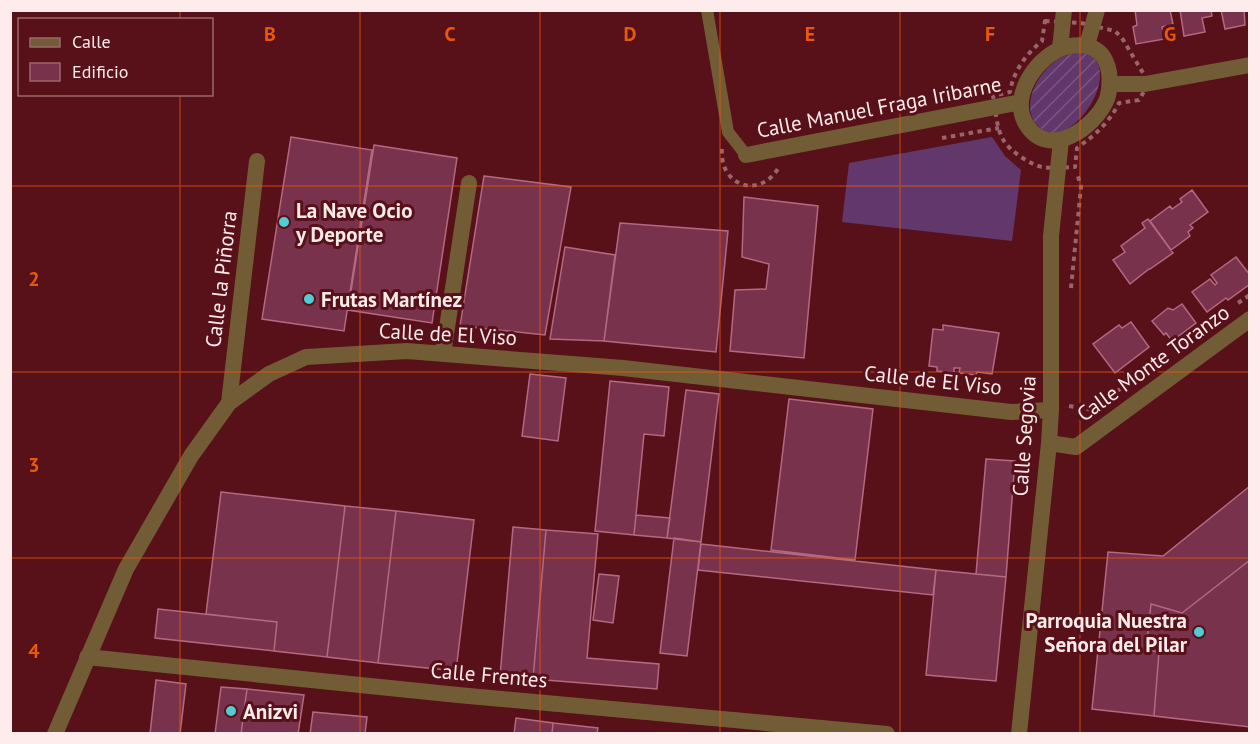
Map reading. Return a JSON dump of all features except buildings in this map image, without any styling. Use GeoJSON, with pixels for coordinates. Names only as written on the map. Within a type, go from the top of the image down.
{"type":"FeatureCollection","features":[{"type":"Feature","properties":{"kind":"street"},"geometry":{"type":"LineString","coordinates":[[707,10],[728,132],[746,155]]}},
{"type":"Feature","properties":{"kind":"street"},"geometry":{"type":"LineString","coordinates":[[1060,49],[1063,16]]}},
{"type":"Feature","properties":{"kind":"street"},"geometry":{"type":"LineString","coordinates":[[1087,45],[1095,18]]}},
{"type":"Feature","properties":{"kind":"street"},"geometry":{"type":"LineString","coordinates":[[1087,45],[1100,53],[1109,67],[1111,84],[1108,97],[1102,107],[1092,121],[1078,133],[1061,140],[1044,139],[1030,132],[1022,117],[1021,102],[1024,88],[1032,71],[1060,49],[1087,45]]}},
{"type":"Feature","properties":{"kind":"street"},"geometry":{"type":"LineString","coordinates":[[1111,84],[1145,84],[1250,65]]}},
{"type":"Feature","properties":{"kind":"street","name":"Calle Manuel Fraga Iribarne"},"geometry":{"type":"LineString","coordinates":[[746,155],[1021,102]]}},
{"type":"Feature","properties":{"kind":"street","name":"Calle Segovia"},"geometry":{"type":"LineString","coordinates":[[1019,734],[1049,443],[1055,408],[1051,236],[1061,140]]}},
{"type":"Feature","properties":{"kind":"street","name":"Calle la Piñorra"},"geometry":{"type":"LineString","coordinates":[[229,403],[257,161]]}},
{"type":"Feature","properties":{"kind":"street"},"geometry":{"type":"LineString","coordinates":[[443,354],[469,183]]}},
{"type":"Feature","properties":{"kind":"street","name":"Calle Monte Toranzo"},"geometry":{"type":"LineString","coordinates":[[1049,443],[1076,447],[1250,320]]}},
{"type":"Feature","properties":{"kind":"street","name":"Calle de El Viso"},"geometry":{"type":"LineString","coordinates":[[55,734],[126,569],[191,456],[229,403],[269,374],[306,357],[407,351],[623,368],[1011,412],[1055,408]]}},
{"type":"Feature","properties":{"kind":"street","name":"Calle Frentes"},"geometry":{"type":"LineString","coordinates":[[87,657],[458,695],[887,734]]}},
{"type":"Feature","properties":{"kind":"path"},"geometry":{"type":"LineString","coordinates":[[1063,16],[1081,23],[1095,18],[1115,30],[1149,83],[1139,100],[1119,104],[1103,128],[1077,148],[1075,167],[1042,167],[1028,161],[1004,142],[993,96],[1010,92],[1018,69],[1032,49],[1042,41],[1046,21],[1063,16]]}},
{"type":"Feature","properties":{"kind":"path"},"geometry":{"type":"LineString","coordinates":[[1231,308],[1250,295]]}},
{"type":"Feature","properties":{"kind":"path"},"geometry":{"type":"LineString","coordinates":[[1055,408],[1092,410],[1148,369]]}},
{"type":"Feature","properties":{"kind":"shaded area"},"geometry":{"type":"Polygon","coordinates":[[[1084,52],[1092,56],[1099,67],[1100,81],[1095,97],[1075,124],[1062,132],[1049,133],[1038,126],[1032,117],[1030,108],[1034,88],[1039,78],[1054,62],[1065,56],[1084,52]]]}},
{"type":"Feature","properties":{"kind":"shaded area"},"geometry":{"type":"Polygon","coordinates":[[[992,137],[1005,156],[1021,170],[1012,241],[842,222],[849,163],[992,137]]]}},
{"type":"Feature","properties":{"kind":"place","name":"La Nave Ocio y Deporte"},"geometry":{"type":"Point","coordinates":[284,222]}},
{"type":"Feature","properties":{"kind":"place","name":"Frutas Martínez"},"geometry":{"type":"Point","coordinates":[309,299]}},
{"type":"Feature","properties":{"kind":"place","name":"Parroquia Nuestra Señora del Pilar"},"geometry":{"type":"Point","coordinates":[1199,632]}},
{"type":"Feature","properties":{"kind":"place","name":"Anizvi"},"geometry":{"type":"Point","coordinates":[231,711]}}]}
